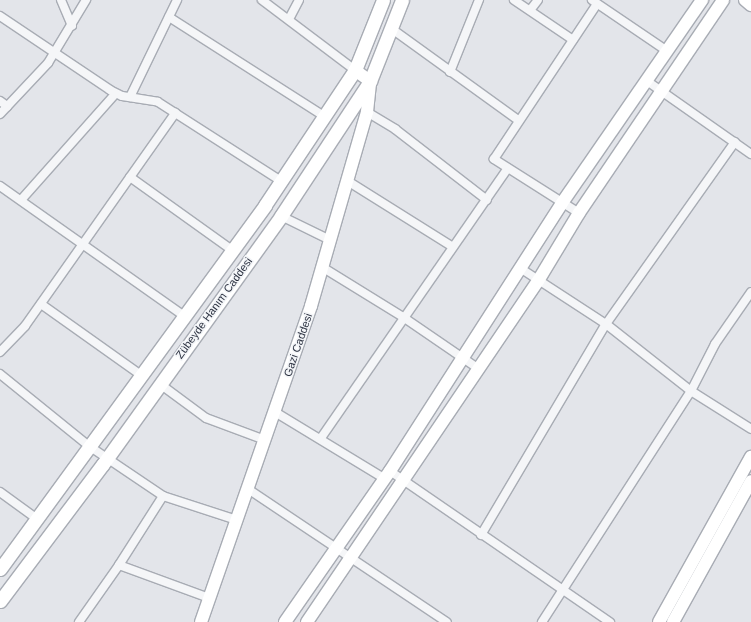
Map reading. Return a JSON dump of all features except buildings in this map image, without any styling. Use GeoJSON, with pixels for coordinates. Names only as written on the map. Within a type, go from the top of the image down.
{"type":"FeatureCollection","features":[{"type":"Feature","properties":{"kind":"main road"},"geometry":{"type":"LineString","coordinates":[[0,569],[281,181],[354,70],[383,0]]}},
{"type":"Feature","properties":{"kind":"main road","name":"Zübeyde Hanım Caddesi"},"geometry":{"type":"LineString","coordinates":[[0,601],[108,456],[281,216],[370,81],[392,29],[402,0]]}},
{"type":"Feature","properties":{"kind":"street"},"geometry":{"type":"LineString","coordinates":[[61,0],[72,26]]}},
{"type":"Feature","properties":{"kind":"street"},"geometry":{"type":"LineString","coordinates":[[0,114],[4,104],[55,53],[86,0]]}},
{"type":"Feature","properties":{"kind":"street"},"geometry":{"type":"LineString","coordinates":[[130,97],[177,0]]}},
{"type":"Feature","properties":{"kind":"street"},"geometry":{"type":"LineString","coordinates":[[262,0],[370,81]]}},
{"type":"Feature","properties":{"kind":"street"},"geometry":{"type":"LineString","coordinates":[[289,19],[299,0]]}},
{"type":"Feature","properties":{"kind":"street"},"geometry":{"type":"LineString","coordinates":[[450,72],[479,0]]}},
{"type":"Feature","properties":{"kind":"street"},"geometry":{"type":"LineString","coordinates":[[514,0],[531,9],[573,40]]}},
{"type":"Feature","properties":{"kind":"street"},"geometry":{"type":"LineString","coordinates":[[531,9],[538,0]]}},
{"type":"Feature","properties":{"kind":"street"},"geometry":{"type":"LineString","coordinates":[[286,622],[388,475],[562,203],[702,0]]}},
{"type":"Feature","properties":{"kind":"street"},"geometry":{"type":"LineString","coordinates":[[307,622],[538,282],[579,213],[723,0]]}},
{"type":"Feature","properties":{"kind":"street"},"geometry":{"type":"LineString","coordinates":[[745,0],[751,5]]}},
{"type":"Feature","properties":{"kind":"street"},"geometry":{"type":"LineString","coordinates":[[579,213],[494,159],[518,120],[573,40],[594,2],[667,51]]}},
{"type":"Feature","properties":{"kind":"street"},"geometry":{"type":"LineString","coordinates":[[0,16],[115,94],[158,102],[281,181]]}},
{"type":"Feature","properties":{"kind":"street"},"geometry":{"type":"LineString","coordinates":[[168,18],[324,116]]}},
{"type":"Feature","properties":{"kind":"street"},"geometry":{"type":"LineString","coordinates":[[392,29],[518,120]]}},
{"type":"Feature","properties":{"kind":"street","name":"Gazi Caddesi"},"geometry":{"type":"LineString","coordinates":[[201,622],[275,412],[322,267],[346,180],[367,112],[370,81]]}},
{"type":"Feature","properties":{"kind":"street"},"geometry":{"type":"LineString","coordinates":[[647,81],[751,154]]}},
{"type":"Feature","properties":{"kind":"street"},"geometry":{"type":"LineString","coordinates":[[21,200],[115,94]]}},
{"type":"Feature","properties":{"kind":"street"},"geometry":{"type":"LineString","coordinates":[[367,112],[395,129],[487,200]]}},
{"type":"Feature","properties":{"kind":"street"},"geometry":{"type":"LineString","coordinates":[[0,352],[25,326],[175,113]]}},
{"type":"Feature","properties":{"kind":"street"},"geometry":{"type":"LineString","coordinates":[[481,535],[606,324],[735,142]]}},
{"type":"Feature","properties":{"kind":"street"},"geometry":{"type":"LineString","coordinates":[[321,438],[403,317],[487,200],[508,168]]}},
{"type":"Feature","properties":{"kind":"street"},"geometry":{"type":"LineString","coordinates":[[130,177],[232,250]]}},
{"type":"Feature","properties":{"kind":"street"},"geometry":{"type":"LineString","coordinates":[[346,180],[453,247]]}},
{"type":"Feature","properties":{"kind":"street"},"geometry":{"type":"LineString","coordinates":[[0,186],[184,316]]}},
{"type":"Feature","properties":{"kind":"street"},"geometry":{"type":"LineString","coordinates":[[281,216],[330,240]]}},
{"type":"Feature","properties":{"kind":"street"},"geometry":{"type":"LineString","coordinates":[[322,267],[403,317],[479,369]]}},
{"type":"Feature","properties":{"kind":"street"},"geometry":{"type":"LineString","coordinates":[[520,268],[538,282],[606,324],[691,391],[751,430]]}},
{"type":"Feature","properties":{"kind":"street"},"geometry":{"type":"LineString","coordinates":[[542,622],[691,391],[715,344],[751,292]]}},
{"type":"Feature","properties":{"kind":"street"},"geometry":{"type":"LineString","coordinates":[[41,304],[141,375]]}},
{"type":"Feature","properties":{"kind":"street"},"geometry":{"type":"LineString","coordinates":[[0,374],[89,446],[108,456],[163,496],[237,520]]}},
{"type":"Feature","properties":{"kind":"street"},"geometry":{"type":"LineString","coordinates":[[160,384],[206,418],[265,440]]}},
{"type":"Feature","properties":{"kind":"street"},"geometry":{"type":"LineString","coordinates":[[275,412],[388,475],[403,481],[610,622]]}},
{"type":"Feature","properties":{"kind":"street"},"geometry":{"type":"LineString","coordinates":[[659,622],[751,457]]}},
{"type":"Feature","properties":{"kind":"street"},"geometry":{"type":"LineString","coordinates":[[673,622],[751,482]]}},
{"type":"Feature","properties":{"kind":"street"},"geometry":{"type":"LineString","coordinates":[[248,489],[337,550],[351,557],[447,622]]}},
{"type":"Feature","properties":{"kind":"street"},"geometry":{"type":"LineString","coordinates":[[0,492],[37,519]]}},
{"type":"Feature","properties":{"kind":"street"},"geometry":{"type":"LineString","coordinates":[[79,622],[119,565],[163,496]]}},
{"type":"Feature","properties":{"kind":"street"},"geometry":{"type":"LineString","coordinates":[[119,565],[209,598]]}}]}
